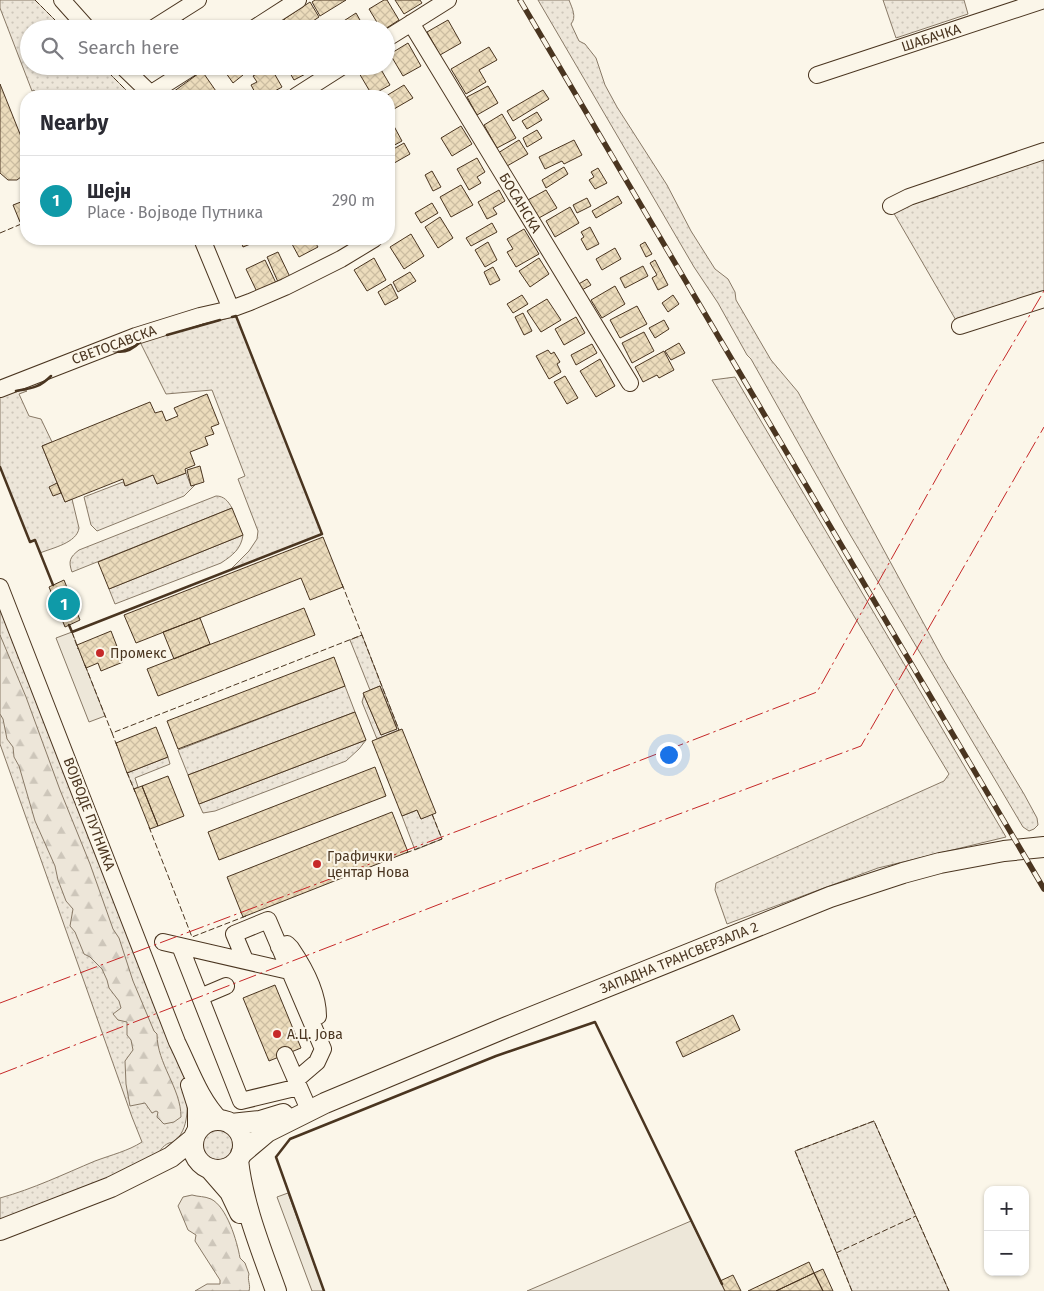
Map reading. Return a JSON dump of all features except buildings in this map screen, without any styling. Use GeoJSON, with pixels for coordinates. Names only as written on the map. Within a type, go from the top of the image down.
{"type":"FeatureCollection","features":[{"type":"Feature","properties":{"kind":"main road","name":"ЗАПАДНА ТРАНСВЕРЗАЛА 2"},"geometry":{"type":"LineString","coordinates":[[226,1122],[260,1121],[315,1103],[830,897],[940,863],[1004,851],[1044,847]]}},
{"type":"Feature","properties":{"kind":"main road","name":"ЗАПАДНА ТРАНСВЕРЗАЛА 2"},"geometry":{"type":"LineString","coordinates":[[240,1157],[267,1132],[315,1103]]}},
{"type":"Feature","properties":{"kind":"main road"},"geometry":{"type":"LineString","coordinates":[[111,1187],[170,1157],[194,1136],[206,1122],[226,1122],[236,1127],[242,1137],[243,1148],[240,1157],[242,1191],[276,1291]]}},
{"type":"Feature","properties":{"kind":"main road"},"geometry":{"type":"LineString","coordinates":[[194,1136],[194,1151],[200,1162],[230,1192],[261,1250]]}},
{"type":"Feature","properties":{"kind":"main road"},"geometry":{"type":"LineString","coordinates":[[0,1230],[111,1187],[176,1168],[207,1167],[222,1170],[228,1168],[240,1157]]}},
{"type":"Feature","properties":{"kind":"street"},"geometry":{"type":"LineString","coordinates":[[62,0],[80,20]]}},
{"type":"Feature","properties":{"kind":"street"},"geometry":{"type":"LineString","coordinates":[[166,20],[198,0]]}},
{"type":"Feature","properties":{"kind":"street"},"geometry":{"type":"LineString","coordinates":[[267,20],[298,0]]}},
{"type":"Feature","properties":{"kind":"street"},"geometry":{"type":"LineString","coordinates":[[395,33],[448,0]]}},
{"type":"Feature","properties":{"kind":"street","name":"ШАБАЧКА"},"geometry":{"type":"LineString","coordinates":[[817,75],[1044,0]]}},
{"type":"Feature","properties":{"kind":"street","name":"БОСАНСКА"},"geometry":{"type":"LineString","coordinates":[[411,23],[630,382]]}},
{"type":"Feature","properties":{"kind":"street"},"geometry":{"type":"LineString","coordinates":[[131,75],[147,90]]}},
{"type":"Feature","properties":{"kind":"street"},"geometry":{"type":"LineString","coordinates":[[159,90],[181,75]]}},
{"type":"Feature","properties":{"kind":"street"},"geometry":{"type":"LineString","coordinates":[[305,90],[329,75]]}},
{"type":"Feature","properties":{"kind":"street"},"geometry":{"type":"LineString","coordinates":[[891,206],[909,197],[1044,151]]}},
{"type":"Feature","properties":{"kind":"street"},"geometry":{"type":"LineString","coordinates":[[204,245],[231,309]]}},
{"type":"Feature","properties":{"kind":"street","name":"СВЕТОСАВСКА"},"geometry":{"type":"LineString","coordinates":[[0,389],[136,336],[200,316],[231,309],[285,287],[364,245]]}},
{"type":"Feature","properties":{"kind":"street"},"geometry":{"type":"LineString","coordinates":[[960,326],[1044,299]]}},
{"type":"Feature","properties":{"kind":"street","name":"ВОЈВОДЕ ПУТНИКА"},"geometry":{"type":"LineString","coordinates":[[0,587],[177,1042],[213,1113],[226,1122]]}},
{"type":"Feature","properties":{"kind":"street"},"geometry":{"type":"LineString","coordinates":[[180,946],[241,1101],[297,1084],[317,1062],[323,1049],[268,920],[234,934],[245,960]]}},
{"type":"Feature","properties":{"kind":"street"},"geometry":{"type":"LineString","coordinates":[[163,942],[289,970]]}},
{"type":"Feature","properties":{"kind":"street"},"geometry":{"type":"LineString","coordinates":[[279,947],[287,944],[292,948],[309,980],[318,1007],[318,1016],[311,1020]]}},
{"type":"Feature","properties":{"kind":"street"},"geometry":{"type":"LineString","coordinates":[[200,997],[226,986]]}},
{"type":"Feature","properties":{"kind":"street","name":"ВОЈВОДЕ ПУТНИКА"},"geometry":{"type":"LineString","coordinates":[[177,1042],[194,1100],[194,1136]]}},
{"type":"Feature","properties":{"kind":"street"},"geometry":{"type":"LineString","coordinates":[[285,1055],[297,1084],[315,1103]]}},
{"type":"Feature","properties":{"kind":"green space"},"geometry":{"type":"Polygon","coordinates":[[[0,0],[35,0],[55,20],[20,20],[20,60],[0,8],[0,0]]]}},
{"type":"Feature","properties":{"kind":"green space"},"geometry":{"type":"Polygon","coordinates":[[[538,0],[569,0],[574,15],[571,24],[579,41],[585,44],[596,58],[605,85],[617,107],[667,185],[691,231],[715,269],[728,279],[735,292],[736,300],[771,360],[798,392],[943,659],[1037,818],[1038,825],[1034,829],[1029,831],[1023,827],[845,526],[751,359],[694,267],[538,0]]]}},
{"type":"Feature","properties":{"kind":"green space"},"geometry":{"type":"Polygon","coordinates":[[[883,0],[964,0],[968,14],[896,38],[883,0]]]}},
{"type":"Feature","properties":{"kind":"green space"},"geometry":{"type":"Polygon","coordinates":[[[26,75],[111,75],[126,90],[34,90],[32,90],[26,75]]]}},
{"type":"Feature","properties":{"kind":"green space"},"geometry":{"type":"Polygon","coordinates":[[[1044,157],[1044,294],[957,322],[892,210],[923,199],[934,198],[950,189],[1044,157]]]}},
{"type":"Feature","properties":{"kind":"green space"},"geometry":{"type":"Polygon","coordinates":[[[236,316],[322,534],[230,570],[249,551],[257,539],[258,531],[238,479],[245,476],[212,390],[166,394],[140,342],[236,316]]]}},
{"type":"Feature","properties":{"kind":"green space"},"geometry":{"type":"Polygon","coordinates":[[[735,377],[1006,837],[878,868],[727,924],[715,890],[716,883],[944,781],[949,774],[712,380],[735,377]]]}},
{"type":"Feature","properties":{"kind":"green space"},"geometry":{"type":"Polygon","coordinates":[[[18,390],[27,391],[19,394],[29,416],[41,419],[52,442],[42,446],[65,502],[72,499],[79,528],[74,538],[40,553],[35,540],[30,542],[0,467],[0,397],[18,390]]]}},
{"type":"Feature","properties":{"kind":"green space"},"geometry":{"type":"Polygon","coordinates":[[[186,473],[191,486],[195,485],[184,496],[97,531],[91,525],[84,497],[123,482],[126,486],[153,475],[157,484],[186,473]]]}},
{"type":"Feature","properties":{"kind":"green space"},"geometry":{"type":"Polygon","coordinates":[[[216,496],[225,499],[232,508],[72,572],[71,560],[79,550],[216,496]]]}},
{"type":"Feature","properties":{"kind":"green space"},"geometry":{"type":"Polygon","coordinates":[[[243,535],[236,551],[221,563],[115,604],[109,589],[243,535]]]}},
{"type":"Feature","properties":{"kind":"green space"},"geometry":{"type":"Polygon","coordinates":[[[0,597],[186,1081],[187,1112],[181,1134],[174,1142],[163,1147],[156,1158],[0,1222],[0,1198],[36,1186],[142,1142],[0,744],[0,597]]]}},
{"type":"Feature","properties":{"kind":"green space"},"geometry":{"type":"Polygon","coordinates":[[[0,635],[26,697],[113,929],[119,938],[133,981],[157,1034],[161,1056],[180,1106],[181,1117],[174,1122],[164,1124],[157,1117],[158,1112],[152,1113],[145,1103],[130,1106],[126,1084],[125,1061],[133,1050],[131,1040],[127,1035],[127,1022],[118,1020],[113,1014],[121,1008],[119,1001],[109,988],[102,969],[90,957],[84,954],[75,932],[70,926],[73,909],[66,901],[55,866],[35,821],[19,766],[14,757],[13,747],[7,739],[3,719],[0,714],[0,635]]]}},
{"type":"Feature","properties":{"kind":"green space"},"geometry":{"type":"Polygon","coordinates":[[[362,635],[399,730],[377,739],[362,702],[364,695],[381,735],[397,728],[380,686],[370,690],[350,640],[362,635]]]}},
{"type":"Feature","properties":{"kind":"green space"},"geometry":{"type":"Polygon","coordinates":[[[345,686],[355,712],[188,775],[178,750],[345,686]]]}},
{"type":"Feature","properties":{"kind":"green space"},"geometry":{"type":"Polygon","coordinates":[[[366,740],[346,761],[215,811],[203,813],[199,804],[366,740]]]}},
{"type":"Feature","properties":{"kind":"green space"},"geometry":{"type":"Polygon","coordinates":[[[168,757],[170,764],[135,778],[138,787],[134,789],[127,773],[168,757]]]}},
{"type":"Feature","properties":{"kind":"green space"},"geometry":{"type":"Polygon","coordinates":[[[417,810],[421,819],[432,814],[442,839],[415,850],[402,816],[417,810]]]}},
{"type":"Feature","properties":{"kind":"green space"},"geometry":{"type":"Polygon","coordinates":[[[874,1121],[949,1291],[852,1291],[795,1151],[874,1121]]]}},
{"type":"Feature","properties":{"kind":"green space"},"geometry":{"type":"Polygon","coordinates":[[[218,1128],[224,1129],[229,1133],[233,1138],[233,1150],[229,1155],[224,1159],[218,1160],[212,1159],[207,1155],[203,1150],[202,1144],[203,1138],[207,1133],[212,1129],[218,1128]]]}},
{"type":"Feature","properties":{"kind":"green space"},"geometry":{"type":"Polygon","coordinates":[[[192,1195],[211,1199],[222,1209],[234,1234],[240,1258],[245,1263],[249,1274],[249,1291],[195,1291],[207,1284],[220,1284],[220,1280],[195,1241],[196,1235],[188,1230],[178,1206],[183,1197],[192,1195]]]}},
{"type":"Feature","properties":{"kind":"shaded area"},"geometry":{"type":"Polygon","coordinates":[[[72,632],[105,716],[89,722],[56,638],[72,632]]]}},
{"type":"Feature","properties":{"kind":"shaded area"},"geometry":{"type":"Polygon","coordinates":[[[288,1193],[324,1291],[312,1291],[277,1197],[288,1193]]]}},
{"type":"Feature","properties":{"kind":"shaded area"},"geometry":{"type":"Polygon","coordinates":[[[691,1221],[725,1291],[527,1291],[691,1221]]]}},
{"type":"Feature","properties":{"kind":"railway"},"geometry":{"type":"LineString","coordinates":[[520,0],[1044,889]]}},
{"type":"Feature","properties":{"kind":"fence"},"geometry":{"type":"LineString","coordinates":[[35,0],[55,20]]}},
{"type":"Feature","properties":{"kind":"fence"},"geometry":{"type":"LineString","coordinates":[[111,75],[126,90]]}},
{"type":"Feature","properties":{"kind":"fence"},"geometry":{"type":"LineString","coordinates":[[0,233],[20,225]]}},
{"type":"Feature","properties":{"kind":"fence"},"geometry":{"type":"LineString","coordinates":[[342,584],[362,635]]}},
{"type":"Feature","properties":{"kind":"fence"},"geometry":{"type":"LineString","coordinates":[[72,632],[78,649]]}},
{"type":"Feature","properties":{"kind":"fence"},"geometry":{"type":"LineString","coordinates":[[117,746],[112,733],[362,635],[399,730]]}},
{"type":"Feature","properties":{"kind":"fence"},"geometry":{"type":"LineString","coordinates":[[85,665],[112,733]]}},
{"type":"Feature","properties":{"kind":"fence"},"geometry":{"type":"LineString","coordinates":[[127,772],[135,792]]}},
{"type":"Feature","properties":{"kind":"fence"},"geometry":{"type":"LineString","coordinates":[[406,853],[442,839],[432,814]]}},
{"type":"Feature","properties":{"kind":"fence"},"geometry":{"type":"LineString","coordinates":[[149,827],[192,937],[246,916]]}},
{"type":"Feature","properties":{"kind":"fence"},"geometry":{"type":"LineString","coordinates":[[852,1291],[795,1151],[874,1121],[949,1291]]}},
{"type":"Feature","properties":{"kind":"fence"},"geometry":{"type":"LineString","coordinates":[[836,1253],[916,1216]]}},
{"type":"Feature","properties":{"kind":"wall"},"geometry":{"type":"LineString","coordinates":[[69,625],[72,632],[322,534],[236,316],[232,317]]}},
{"type":"Feature","properties":{"kind":"wall"},"geometry":{"type":"LineString","coordinates":[[167,335],[220,320]]}},
{"type":"Feature","properties":{"kind":"wall"},"geometry":{"type":"LineString","coordinates":[[114,351],[122,352],[128,350],[140,342]]}},
{"type":"Feature","properties":{"kind":"wall"},"geometry":{"type":"LineString","coordinates":[[16,391],[39,385],[51,376]]}},
{"type":"Feature","properties":{"kind":"wall"},"geometry":{"type":"LineString","coordinates":[[0,467],[30,542],[35,540],[53,585]]}},
{"type":"Feature","properties":{"kind":"wall"},"geometry":{"type":"LineString","coordinates":[[324,1291],[276,1157],[290,1139],[496,1056],[595,1022],[722,1284]]}},
{"type":"Feature","properties":{"kind":"power"},"geometry":{"type":"LineString","coordinates":[[0,1003],[463,829],[817,692],[993,377],[1044,291]]}},
{"type":"Feature","properties":{"kind":"power"},"geometry":{"type":"LineString","coordinates":[[0,1074],[484,887],[861,746],[1044,427]]}},
{"type":"Feature","properties":{"kind":"place","name":"Шејн"},"geometry":{"type":"Point","coordinates":[64,604]}},
{"type":"Feature","properties":{"kind":"place","name":"Промекс"},"geometry":{"type":"Point","coordinates":[100,653]}},
{"type":"Feature","properties":{"kind":"place","name":"Графички центар Нова"},"geometry":{"type":"Point","coordinates":[317,864]}},
{"type":"Feature","properties":{"kind":"place","name":"А.Ц. Јова"},"geometry":{"type":"Point","coordinates":[277,1034]}}]}
